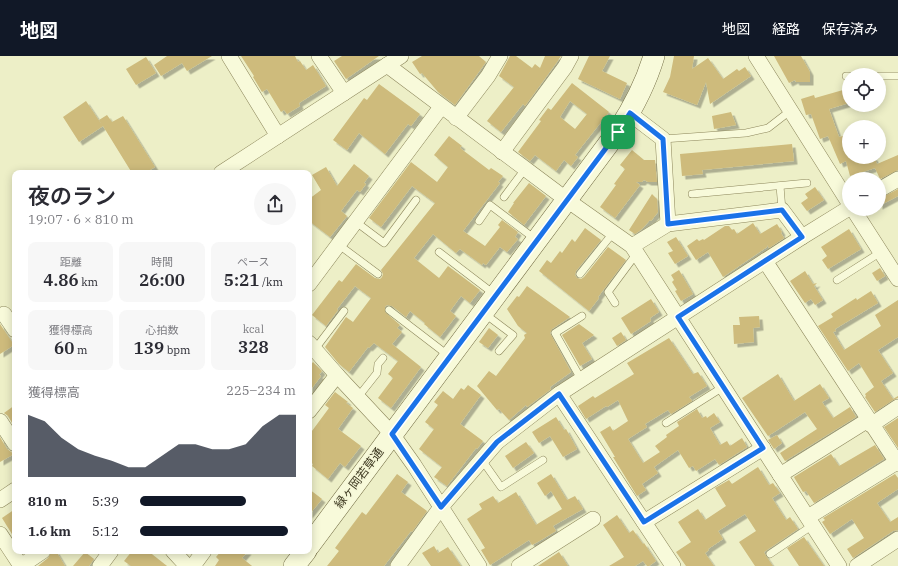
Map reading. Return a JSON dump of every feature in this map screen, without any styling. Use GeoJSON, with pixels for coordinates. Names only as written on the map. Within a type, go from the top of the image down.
{"type":"FeatureCollection","features":[{"type":"Feature","properties":{"kind":"street"},"geometry":{"type":"LineString","coordinates":[[229,56],[278,136]]}},
{"type":"Feature","properties":{"kind":"street"},"geometry":{"type":"LineString","coordinates":[[319,56],[344,93]]}},
{"type":"Feature","properties":{"kind":"street"},"geometry":{"type":"LineString","coordinates":[[456,118],[488,76],[500,56]]}},
{"type":"Feature","properties":{"kind":"street"},"geometry":{"type":"LineString","coordinates":[[502,152],[565,68],[571,56]]}},
{"type":"Feature","properties":{"kind":"street","name":"緑ヶ岡若草通"},"geometry":{"type":"LineString","coordinates":[[312,542],[618,132],[630,113],[650,72],[654,56]]}},
{"type":"Feature","properties":{"kind":"street"},"geometry":{"type":"LineString","coordinates":[[756,56],[842,192]]}},
{"type":"Feature","properties":{"kind":"street"},"geometry":{"type":"LineString","coordinates":[[226,170],[392,60],[441,107],[635,250],[839,566]]}},
{"type":"Feature","properties":{"kind":"street"},"geometry":{"type":"LineString","coordinates":[[312,280],[441,107]]}},
{"type":"Feature","properties":{"kind":"street"},"geometry":{"type":"LineString","coordinates":[[630,113],[663,139],[668,224]]}},
{"type":"Feature","properties":{"kind":"street"},"geometry":{"type":"LineString","coordinates":[[886,186],[898,179]]}},
{"type":"Feature","properties":{"kind":"street"},"geometry":{"type":"LineString","coordinates":[[635,250],[668,224],[782,210],[802,237]]}},
{"type":"Feature","properties":{"kind":"street"},"geometry":{"type":"LineString","coordinates":[[398,566],[441,507],[497,442],[581,379],[842,212]]}},
{"type":"Feature","properties":{"kind":"street"},"geometry":{"type":"LineString","coordinates":[[858,216],[898,278]]}},
{"type":"Feature","properties":{"kind":"street"},"geometry":{"type":"LineString","coordinates":[[765,261],[897,463],[810,521]]}},
{"type":"Feature","properties":{"kind":"street"},"geometry":{"type":"LineString","coordinates":[[6,312],[12,324]]}},
{"type":"Feature","properties":{"kind":"street"},"geometry":{"type":"LineString","coordinates":[[312,346],[392,434],[479,566]]}},
{"type":"Feature","properties":{"kind":"street"},"geometry":{"type":"LineString","coordinates":[[312,407],[337,375]]}},
{"type":"Feature","properties":{"kind":"street"},"geometry":{"type":"LineString","coordinates":[[559,394],[644,522],[667,564]]}},
{"type":"Feature","properties":{"kind":"street"},"geometry":{"type":"LineString","coordinates":[[780,474],[898,407]]}},
{"type":"Feature","properties":{"kind":"street"},"geometry":{"type":"LineString","coordinates":[[0,421],[12,439]]}},
{"type":"Feature","properties":{"kind":"street"},"geometry":{"type":"LineString","coordinates":[[644,522],[763,448]]}},
{"type":"Feature","properties":{"kind":"street"},"geometry":{"type":"LineString","coordinates":[[0,500],[12,492]]}},
{"type":"Feature","properties":{"kind":"street"},"geometry":{"type":"LineString","coordinates":[[519,566],[593,519]]}},
{"type":"Feature","properties":{"kind":"street"},"geometry":{"type":"LineString","coordinates":[[857,566],[898,539]]}},
{"type":"Feature","properties":{"kind":"street"},"geometry":{"type":"LineString","coordinates":[[2,543],[21,566],[39,554]]}},
{"type":"Feature","properties":{"kind":"street"},"geometry":{"type":"LineString","coordinates":[[175,554],[187,566]]}},
{"type":"Feature","properties":{"kind":"street"},"geometry":{"type":"LineString","coordinates":[[193,566],[202,554]]}},
{"type":"Feature","properties":{"kind":"street"},"geometry":{"type":"LineString","coordinates":[[294,566],[304,554]]}},
{"type":"Feature","properties":{"kind":"lane"},"geometry":{"type":"LineString","coordinates":[[886,76],[898,76]]}},
{"type":"Feature","properties":{"kind":"lane"},"geometry":{"type":"LineString","coordinates":[[663,139],[746,133],[768,128],[790,111]]}},
{"type":"Feature","properties":{"kind":"lane"},"geometry":{"type":"LineString","coordinates":[[504,197],[526,170]]}},
{"type":"Feature","properties":{"kind":"lane"},"geometry":{"type":"LineString","coordinates":[[692,194],[807,183]]}},
{"type":"Feature","properties":{"kind":"lane"},"geometry":{"type":"LineString","coordinates":[[780,186],[782,210]]}},
{"type":"Feature","properties":{"kind":"lane"},"geometry":{"type":"LineString","coordinates":[[356,222],[384,243],[416,200]]}},
{"type":"Feature","properties":{"kind":"lane"},"geometry":{"type":"LineString","coordinates":[[479,221],[490,205],[537,240]]}},
{"type":"Feature","properties":{"kind":"lane"},"geometry":{"type":"LineString","coordinates":[[580,274],[613,233]]}},
{"type":"Feature","properties":{"kind":"lane"},"geometry":{"type":"LineString","coordinates":[[339,245],[378,274]]}},
{"type":"Feature","properties":{"kind":"lane"},"geometry":{"type":"LineString","coordinates":[[615,303],[608,292],[635,250]]}},
{"type":"Feature","properties":{"kind":"lane"},"geometry":{"type":"LineString","coordinates":[[439,252],[496,295]]}},
{"type":"Feature","properties":{"kind":"lane"},"geometry":{"type":"LineString","coordinates":[[837,280],[881,252]]}},
{"type":"Feature","properties":{"kind":"lane"},"geometry":{"type":"LineString","coordinates":[[389,310],[450,356]]}},
{"type":"Feature","properties":{"kind":"lane"},"geometry":{"type":"LineString","coordinates":[[312,346],[344,311]]}},
{"type":"Feature","properties":{"kind":"lane"},"geometry":{"type":"LineString","coordinates":[[483,312],[513,335],[499,351]]}},
{"type":"Feature","properties":{"kind":"lane"},"geometry":{"type":"LineString","coordinates":[[581,379],[555,333],[582,316]]}},
{"type":"Feature","properties":{"kind":"lane"},"geometry":{"type":"LineString","coordinates":[[358,397],[377,373],[378,364],[383,358]]}},
{"type":"Feature","properties":{"kind":"lane"},"geometry":{"type":"LineString","coordinates":[[666,423],[723,387]]}},
{"type":"Feature","properties":{"kind":"lane"},"geometry":{"type":"LineString","coordinates":[[482,460],[501,487],[543,460]]}},
{"type":"Feature","properties":{"kind":"lane"},"geometry":{"type":"LineString","coordinates":[[770,554],[810,521]]}},
{"type":"Feature","properties":{"kind":"building"},"geometry":{"type":"Polygon","coordinates":[[[167,56],[212,56],[187,71],[182,63],[161,76],[154,65],[167,56]]]}},
{"type":"Feature","properties":{"kind":"building"},"geometry":{"type":"Polygon","coordinates":[[[241,56],[295,56],[298,62],[300,61],[306,70],[313,65],[326,86],[299,103],[300,106],[287,114],[284,110],[281,112],[267,89],[262,92],[241,56]]]}},
{"type":"Feature","properties":{"kind":"building"},"geometry":{"type":"Polygon","coordinates":[[[342,56],[379,56],[346,79],[334,61],[342,56]]]}},
{"type":"Feature","properties":{"kind":"building"},"geometry":{"type":"Polygon","coordinates":[[[422,56],[479,56],[486,62],[455,105],[438,92],[422,73],[420,74],[412,62],[422,56]]]}},
{"type":"Feature","properties":{"kind":"building"},"geometry":{"type":"Polygon","coordinates":[[[510,56],[516,56],[532,68],[535,64],[540,68],[545,56],[561,56],[525,106],[523,104],[501,132],[487,121],[514,87],[499,76],[510,56]]]}},
{"type":"Feature","properties":{"kind":"building"},"geometry":{"type":"Polygon","coordinates":[[[589,56],[610,56],[602,71],[627,83],[620,99],[578,79],[589,56]]]}},
{"type":"Feature","properties":{"kind":"building"},"geometry":{"type":"Polygon","coordinates":[[[674,56],[694,56],[692,69],[708,58],[723,79],[737,69],[739,71],[745,67],[751,76],[710,104],[706,82],[697,105],[663,92],[670,77],[674,56]]]}},
{"type":"Feature","properties":{"kind":"building"},"geometry":{"type":"Polygon","coordinates":[[[774,56],[801,56],[810,72],[810,82],[796,82],[795,80],[789,83],[774,56]]]}},
{"type":"Feature","properties":{"kind":"building"},"geometry":{"type":"Polygon","coordinates":[[[146,57],[156,73],[136,85],[126,69],[146,57]]]}},
{"type":"Feature","properties":{"kind":"building"},"geometry":{"type":"Polygon","coordinates":[[[572,83],[609,112],[575,155],[578,157],[571,166],[564,160],[556,171],[535,155],[530,161],[518,152],[541,121],[539,120],[548,108],[551,110],[572,83]],[[570,101],[560,117],[575,129],[587,114],[570,101]]]}},
{"type":"Feature","properties":{"kind":"building"},"geometry":{"type":"Polygon","coordinates":[[[379,84],[420,114],[411,126],[408,124],[385,154],[359,133],[347,150],[333,140],[364,98],[367,100],[379,84]]]}},
{"type":"Feature","properties":{"kind":"building"},"geometry":{"type":"Polygon","coordinates":[[[842,90],[842,105],[829,109],[839,137],[842,136],[842,163],[840,164],[828,136],[820,139],[811,114],[806,115],[801,99],[814,95],[815,98],[842,90]]]}},
{"type":"Feature","properties":{"kind":"building"},"geometry":{"type":"Polygon","coordinates":[[[86,101],[102,125],[99,120],[107,115],[112,122],[123,116],[155,167],[150,170],[130,170],[103,126],[79,142],[63,117],[86,101]]]}},
{"type":"Feature","properties":{"kind":"building"},"geometry":{"type":"Polygon","coordinates":[[[731,112],[736,125],[714,129],[712,116],[731,112]]]}},
{"type":"Feature","properties":{"kind":"building"},"geometry":{"type":"Polygon","coordinates":[[[449,136],[462,146],[460,148],[489,170],[491,168],[503,176],[498,182],[500,183],[463,231],[485,246],[500,227],[498,225],[502,220],[518,232],[515,237],[518,239],[507,252],[500,247],[486,265],[483,263],[482,265],[460,249],[456,253],[433,234],[414,258],[439,278],[448,266],[480,290],[470,303],[461,296],[450,311],[456,316],[440,337],[410,311],[406,317],[392,306],[387,305],[385,307],[385,312],[400,325],[397,328],[402,332],[392,344],[421,367],[391,408],[378,398],[393,378],[388,374],[398,361],[374,343],[369,348],[368,347],[349,372],[339,364],[325,347],[346,317],[353,322],[371,298],[355,286],[326,326],[312,315],[339,280],[342,282],[356,264],[375,278],[380,279],[382,277],[383,274],[381,270],[435,203],[412,186],[381,227],[369,218],[411,162],[437,182],[448,167],[434,155],[449,136]]]}},
{"type":"Feature","properties":{"kind":"building"},"geometry":{"type":"Polygon","coordinates":[[[792,144],[794,161],[702,170],[703,174],[682,176],[680,154],[792,144]]]}},
{"type":"Feature","properties":{"kind":"building"},"geometry":{"type":"Polygon","coordinates":[[[632,150],[644,160],[655,160],[657,182],[648,182],[644,180],[642,182],[636,182],[640,185],[615,218],[600,207],[616,185],[614,184],[625,169],[620,165],[632,150]]]}},
{"type":"Feature","properties":{"kind":"building"},"geometry":{"type":"Polygon","coordinates":[[[898,155],[898,170],[886,176],[886,172],[877,172],[875,168],[862,172],[849,172],[847,164],[886,164],[886,160],[898,155]]]}},
{"type":"Feature","properties":{"kind":"building"},"geometry":{"type":"Polygon","coordinates":[[[354,164],[369,176],[364,183],[366,184],[360,192],[357,190],[341,211],[347,216],[330,237],[312,223],[312,197],[321,190],[312,175],[326,167],[337,186],[354,164]]]}},
{"type":"Feature","properties":{"kind":"building"},"geometry":{"type":"Polygon","coordinates":[[[529,183],[546,196],[524,225],[508,212],[513,203],[529,183]]]}},
{"type":"Feature","properties":{"kind":"building"},"geometry":{"type":"Polygon","coordinates":[[[815,187],[824,200],[807,211],[801,203],[808,198],[805,194],[815,187]]]}},
{"type":"Feature","properties":{"kind":"building"},"geometry":{"type":"Polygon","coordinates":[[[898,189],[898,196],[886,202],[886,195],[898,189]]]}},
{"type":"Feature","properties":{"kind":"building"},"geometry":{"type":"Polygon","coordinates":[[[652,194],[657,199],[658,212],[651,221],[650,220],[635,234],[629,230],[652,194]]]}},
{"type":"Feature","properties":{"kind":"building"},"geometry":{"type":"Polygon","coordinates":[[[753,223],[760,234],[777,224],[784,238],[769,248],[767,245],[767,247],[723,277],[708,252],[696,260],[687,246],[697,239],[699,241],[704,240],[725,226],[729,226],[732,230],[734,229],[737,234],[753,223]]]}},
{"type":"Feature","properties":{"kind":"building"},"geometry":{"type":"Polygon","coordinates":[[[585,228],[601,240],[576,271],[575,275],[577,278],[581,279],[584,277],[608,247],[626,260],[589,311],[539,271],[547,260],[551,263],[560,251],[562,253],[572,239],[575,242],[585,228]]]}},
{"type":"Feature","properties":{"kind":"building"},"geometry":{"type":"Polygon","coordinates":[[[849,229],[861,249],[828,269],[822,260],[827,256],[821,247],[849,229]]]}},
{"type":"Feature","properties":{"kind":"building"},"geometry":{"type":"Polygon","coordinates":[[[676,237],[688,256],[675,264],[668,253],[673,251],[667,242],[676,237]]]}},
{"type":"Feature","properties":{"kind":"building"},"geometry":{"type":"Polygon","coordinates":[[[880,268],[885,276],[877,281],[872,273],[880,268]]]}},
{"type":"Feature","properties":{"kind":"building"},"geometry":{"type":"Polygon","coordinates":[[[679,270],[693,294],[681,301],[675,291],[677,290],[672,282],[674,280],[671,275],[679,270]]]}},
{"type":"Feature","properties":{"kind":"building"},"geometry":{"type":"Polygon","coordinates":[[[805,271],[813,284],[817,283],[814,286],[823,300],[815,305],[811,299],[805,303],[790,281],[805,271]]]}},
{"type":"Feature","properties":{"kind":"building"},"geometry":{"type":"Polygon","coordinates":[[[527,286],[570,317],[552,329],[550,333],[571,372],[550,387],[551,389],[527,407],[526,405],[509,420],[499,409],[497,410],[477,386],[489,371],[496,376],[525,338],[524,335],[527,333],[518,326],[507,309],[527,286]]]}},
{"type":"Feature","properties":{"kind":"building"},"geometry":{"type":"Polygon","coordinates":[[[871,291],[878,303],[835,329],[836,331],[833,332],[844,350],[881,326],[875,315],[898,300],[898,337],[878,350],[893,373],[881,381],[893,399],[898,396],[898,398],[875,412],[865,397],[865,394],[874,387],[859,363],[848,371],[818,326],[833,317],[831,314],[856,298],[857,300],[871,291]]]}},
{"type":"Feature","properties":{"kind":"building"},"geometry":{"type":"Polygon","coordinates":[[[651,299],[659,312],[650,318],[651,321],[631,334],[621,318],[651,299]]]}},
{"type":"Feature","properties":{"kind":"building"},"geometry":{"type":"Polygon","coordinates":[[[759,316],[760,327],[753,328],[754,342],[734,344],[733,325],[740,325],[739,317],[759,316]]]}},
{"type":"Feature","properties":{"kind":"building"},"geometry":{"type":"Polygon","coordinates":[[[0,324],[12,342],[12,346],[0,354],[0,324]]]}},
{"type":"Feature","properties":{"kind":"building"},"geometry":{"type":"Polygon","coordinates":[[[579,324],[594,335],[582,343],[592,359],[580,366],[562,335],[579,324]]]}},
{"type":"Feature","properties":{"kind":"building"},"geometry":{"type":"Polygon","coordinates":[[[489,328],[498,335],[488,348],[479,342],[489,328]]]}},
{"type":"Feature","properties":{"kind":"building"},"geometry":{"type":"Polygon","coordinates":[[[621,332],[626,340],[617,346],[612,338],[621,332]]]}},
{"type":"Feature","properties":{"kind":"building"},"geometry":{"type":"Polygon","coordinates":[[[669,338],[693,374],[698,372],[707,386],[689,397],[692,401],[671,414],[668,410],[645,424],[647,427],[628,439],[643,463],[660,452],[655,446],[667,437],[666,435],[679,426],[677,422],[697,409],[702,418],[706,416],[707,418],[714,413],[720,422],[710,428],[720,445],[727,441],[730,446],[742,438],[747,447],[719,465],[715,459],[696,471],[693,466],[689,468],[678,450],[654,467],[658,473],[642,484],[646,490],[637,496],[613,457],[615,457],[600,432],[610,426],[613,431],[628,421],[618,400],[586,419],[578,406],[593,396],[595,398],[634,374],[627,363],[669,338]]]}},
{"type":"Feature","properties":{"kind":"building"},"geometry":{"type":"Polygon","coordinates":[[[313,362],[322,371],[319,375],[321,376],[312,388],[313,362]]]}},
{"type":"Feature","properties":{"kind":"building"},"geometry":{"type":"Polygon","coordinates":[[[778,374],[794,401],[820,384],[829,398],[822,402],[833,418],[850,407],[856,417],[785,461],[780,453],[817,429],[805,412],[768,436],[742,398],[778,374]]]}},
{"type":"Feature","properties":{"kind":"building"},"geometry":{"type":"Polygon","coordinates":[[[468,385],[481,395],[460,424],[483,441],[447,486],[434,477],[442,467],[419,449],[434,429],[425,422],[438,405],[434,402],[443,391],[453,399],[461,388],[464,390],[468,385]]]}},
{"type":"Feature","properties":{"kind":"building"},"geometry":{"type":"Polygon","coordinates":[[[335,392],[348,402],[346,403],[353,408],[338,429],[361,446],[345,467],[340,463],[328,479],[312,466],[312,431],[329,408],[325,405],[335,392]]]}},
{"type":"Feature","properties":{"kind":"building"},"geometry":{"type":"Polygon","coordinates":[[[12,407],[12,423],[8,416],[4,413],[12,407]]]}},
{"type":"Feature","properties":{"kind":"building"},"geometry":{"type":"Polygon","coordinates":[[[556,417],[564,430],[566,429],[577,449],[563,457],[550,436],[539,443],[532,432],[556,417]]]}},
{"type":"Feature","properties":{"kind":"building"},"geometry":{"type":"Polygon","coordinates":[[[898,418],[898,448],[884,427],[898,418]]]}},
{"type":"Feature","properties":{"kind":"building"},"geometry":{"type":"Polygon","coordinates":[[[777,435],[782,443],[774,449],[768,440],[777,435]]]}},
{"type":"Feature","properties":{"kind":"building"},"geometry":{"type":"Polygon","coordinates":[[[0,437],[7,449],[12,453],[12,455],[0,462],[0,437]]]}},
{"type":"Feature","properties":{"kind":"building"},"geometry":{"type":"Polygon","coordinates":[[[526,442],[534,453],[513,468],[505,456],[526,442]]]}},
{"type":"Feature","properties":{"kind":"building"},"geometry":{"type":"Polygon","coordinates":[[[875,445],[884,459],[814,503],[806,491],[803,492],[794,477],[831,454],[839,466],[875,445]]]}},
{"type":"Feature","properties":{"kind":"building"},"geometry":{"type":"Polygon","coordinates":[[[758,467],[769,485],[773,483],[780,493],[772,498],[786,520],[790,517],[798,529],[764,552],[773,566],[755,566],[739,542],[756,531],[745,514],[718,531],[723,539],[708,549],[709,550],[705,553],[714,566],[686,566],[676,552],[691,542],[678,522],[698,509],[705,520],[726,506],[715,488],[729,480],[732,484],[758,467]]]}},
{"type":"Feature","properties":{"kind":"building"},"geometry":{"type":"Polygon","coordinates":[[[397,474],[408,482],[401,492],[427,511],[412,532],[411,531],[384,566],[327,566],[339,551],[335,548],[362,512],[366,515],[397,474]]]}},
{"type":"Feature","properties":{"kind":"building"},"geometry":{"type":"Polygon","coordinates":[[[551,474],[567,500],[575,496],[583,509],[553,526],[556,531],[532,545],[529,540],[490,565],[481,550],[485,548],[467,519],[482,509],[479,504],[493,496],[498,503],[516,492],[536,525],[562,509],[551,491],[545,496],[537,483],[551,474]]]}},
{"type":"Feature","properties":{"kind":"building"},"geometry":{"type":"Polygon","coordinates":[[[895,474],[898,478],[898,489],[877,503],[890,522],[898,517],[898,530],[893,531],[853,558],[847,549],[864,538],[852,519],[830,534],[822,522],[825,520],[823,518],[895,474]]]}},
{"type":"Feature","properties":{"kind":"building"},"geometry":{"type":"Polygon","coordinates":[[[312,491],[322,499],[312,511],[312,491]]]}},
{"type":"Feature","properties":{"kind":"building"},"geometry":{"type":"Polygon","coordinates":[[[12,511],[12,534],[2,518],[12,511]]]}},
{"type":"Feature","properties":{"kind":"building"},"geometry":{"type":"Polygon","coordinates":[[[617,515],[629,533],[633,530],[656,561],[649,566],[647,566],[643,561],[635,566],[609,566],[624,557],[603,525],[617,515]]]}},
{"type":"Feature","properties":{"kind":"building"},"geometry":{"type":"Polygon","coordinates":[[[804,537],[824,566],[799,566],[787,548],[804,537]]]}},
{"type":"Feature","properties":{"kind":"building"},"geometry":{"type":"Polygon","coordinates":[[[434,546],[438,553],[448,547],[461,566],[431,566],[422,553],[434,546]]]}},
{"type":"Feature","properties":{"kind":"building"},"geometry":{"type":"Polygon","coordinates":[[[559,552],[568,566],[538,566],[559,552]]]}},
{"type":"Feature","properties":{"kind":"building"},"geometry":{"type":"Polygon","coordinates":[[[50,554],[58,554],[65,566],[38,566],[48,558],[50,554]]]}},
{"type":"Feature","properties":{"kind":"building"},"geometry":{"type":"Polygon","coordinates":[[[83,554],[88,554],[94,559],[89,566],[73,566],[83,554]]]}},
{"type":"Feature","properties":{"kind":"building"},"geometry":{"type":"Polygon","coordinates":[[[130,554],[152,554],[167,566],[131,566],[124,561],[130,554]]]}},
{"type":"Feature","properties":{"kind":"building"},"geometry":{"type":"Polygon","coordinates":[[[218,554],[245,554],[242,558],[252,566],[215,566],[219,560],[216,557],[218,554]]]}},
{"type":"Feature","properties":{"kind":"route"},"geometry":{"type":"LineString","coordinates":[[630,113],[663,139],[668,224],[782,210],[802,237],[678,317],[763,448],[644,522],[559,394],[497,442],[441,507],[392,434],[618,132],[630,113]]}}]}
